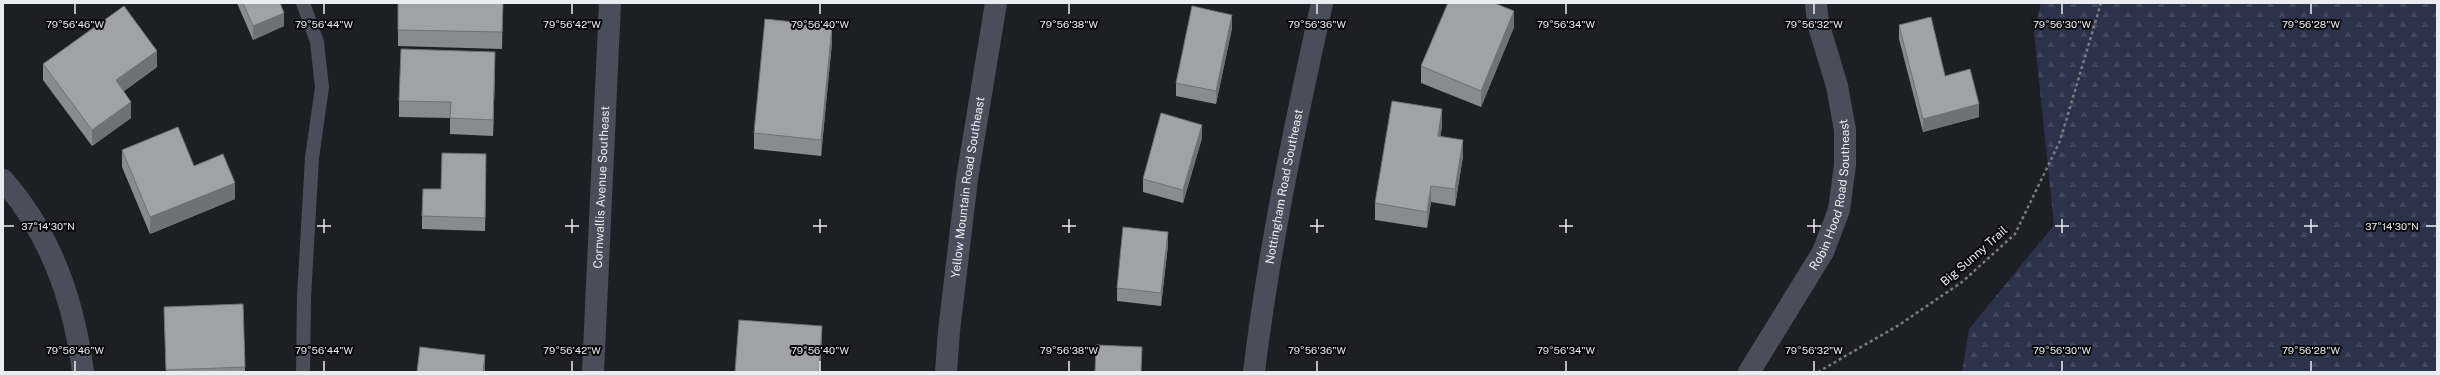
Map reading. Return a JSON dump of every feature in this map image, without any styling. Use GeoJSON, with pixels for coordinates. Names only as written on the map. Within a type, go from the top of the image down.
{"type":"FeatureCollection","features":[{"type":"Feature","properties":{"kind":"street","name":"Cornwallis Avenue Southeast"},"geometry":{"type":"LineString","coordinates":[[593,372],[610,3]]}},
{"type":"Feature","properties":{"kind":"street","name":"Yellow Mountain Road Southeast"},"geometry":{"type":"LineString","coordinates":[[946,372],[948,332],[967,179],[996,3]]}},
{"type":"Feature","properties":{"kind":"street","name":"Nottingham Road Southeast"},"geometry":{"type":"LineString","coordinates":[[1254,372],[1261,320],[1297,114],[1322,3]]}},
{"type":"Feature","properties":{"kind":"street","name":"Robin Hood Road Southeast"},"geometry":{"type":"LineString","coordinates":[[1749,372],[1823,252],[1839,210],[1845,165],[1845,130],[1837,86],[1818,23],[1816,3]]}},
{"type":"Feature","properties":{"kind":"street"},"geometry":{"type":"LineString","coordinates":[[3,180],[15,193],[46,241],[60,272],[79,336],[83,372]]}},
{"type":"Feature","properties":{"kind":"lane"},"geometry":{"type":"LineString","coordinates":[[303,3],[317,42],[322,87],[312,158],[304,297],[303,372]]}},
{"type":"Feature","properties":{"kind":"path","name":"Big Sunny Trail"},"geometry":{"type":"LineString","coordinates":[[1818,372],[1899,325],[1962,282],[2015,234],[2060,141],[2101,3]]}},
{"type":"Feature","properties":{"kind":"green space"},"geometry":{"type":"Polygon","coordinates":[[[2041,3],[2437,3],[2437,372],[1962,372],[1969,329],[2054,225],[2034,32],[2041,3]]]}},
{"type":"Feature","properties":{"kind":"building"},"geometry":{"type":"Polygon","coordinates":[[[243,3],[280,3],[284,13],[253,26],[243,3]]]}},
{"type":"Feature","properties":{"kind":"building"},"geometry":{"type":"Polygon","coordinates":[[[398,3],[503,3],[502,32],[398,30],[398,3]]]}},
{"type":"Feature","properties":{"kind":"building"},"geometry":{"type":"Polygon","coordinates":[[[1448,3],[1494,3],[1514,11],[1481,91],[1421,66],[1448,3]]]}},
{"type":"Feature","properties":{"kind":"building"},"geometry":{"type":"Polygon","coordinates":[[[124,6],[157,51],[116,80],[131,102],[92,130],[43,64],[124,6]]]}},
{"type":"Feature","properties":{"kind":"building"},"geometry":{"type":"Polygon","coordinates":[[[1192,6],[1232,15],[1216,91],[1176,83],[1192,6]]]}},
{"type":"Feature","properties":{"kind":"building"},"geometry":{"type":"Polygon","coordinates":[[[1931,17],[1945,76],[1970,69],[1979,104],[1923,119],[1899,25],[1931,17]]]}},
{"type":"Feature","properties":{"kind":"building"},"geometry":{"type":"Polygon","coordinates":[[[765,19],[832,26],[821,140],[754,133],[765,19]]]}},
{"type":"Feature","properties":{"kind":"building"},"geometry":{"type":"Polygon","coordinates":[[[401,49],[495,52],[493,120],[450,118],[451,102],[399,101],[401,49]]]}},
{"type":"Feature","properties":{"kind":"building"},"geometry":{"type":"Polygon","coordinates":[[[1392,101],[1442,109],[1438,136],[1463,140],[1455,189],[1431,186],[1427,212],[1375,203],[1392,101]]]}},
{"type":"Feature","properties":{"kind":"building"},"geometry":{"type":"Polygon","coordinates":[[[1161,113],[1202,125],[1183,190],[1143,179],[1161,113]]]}},
{"type":"Feature","properties":{"kind":"building"},"geometry":{"type":"Polygon","coordinates":[[[178,127],[194,166],[223,154],[235,183],[150,217],[122,150],[178,127]]]}},
{"type":"Feature","properties":{"kind":"building"},"geometry":{"type":"Polygon","coordinates":[[[442,153],[486,154],[485,218],[422,216],[423,189],[441,189],[442,153]]]}},
{"type":"Feature","properties":{"kind":"building"},"geometry":{"type":"Polygon","coordinates":[[[1123,227],[1168,232],[1161,293],[1117,288],[1123,227]]]}},
{"type":"Feature","properties":{"kind":"building"},"geometry":{"type":"Polygon","coordinates":[[[243,304],[245,367],[166,370],[164,307],[243,304]]]}},
{"type":"Feature","properties":{"kind":"building"},"geometry":{"type":"Polygon","coordinates":[[[739,320],[822,326],[819,372],[735,372],[739,320]]]}},
{"type":"Feature","properties":{"kind":"building"},"geometry":{"type":"Polygon","coordinates":[[[1096,345],[1142,347],[1141,372],[1095,372],[1096,345]]]}},
{"type":"Feature","properties":{"kind":"building"},"geometry":{"type":"Polygon","coordinates":[[[420,347],[485,355],[483,372],[417,372],[420,347]]]}}]}
